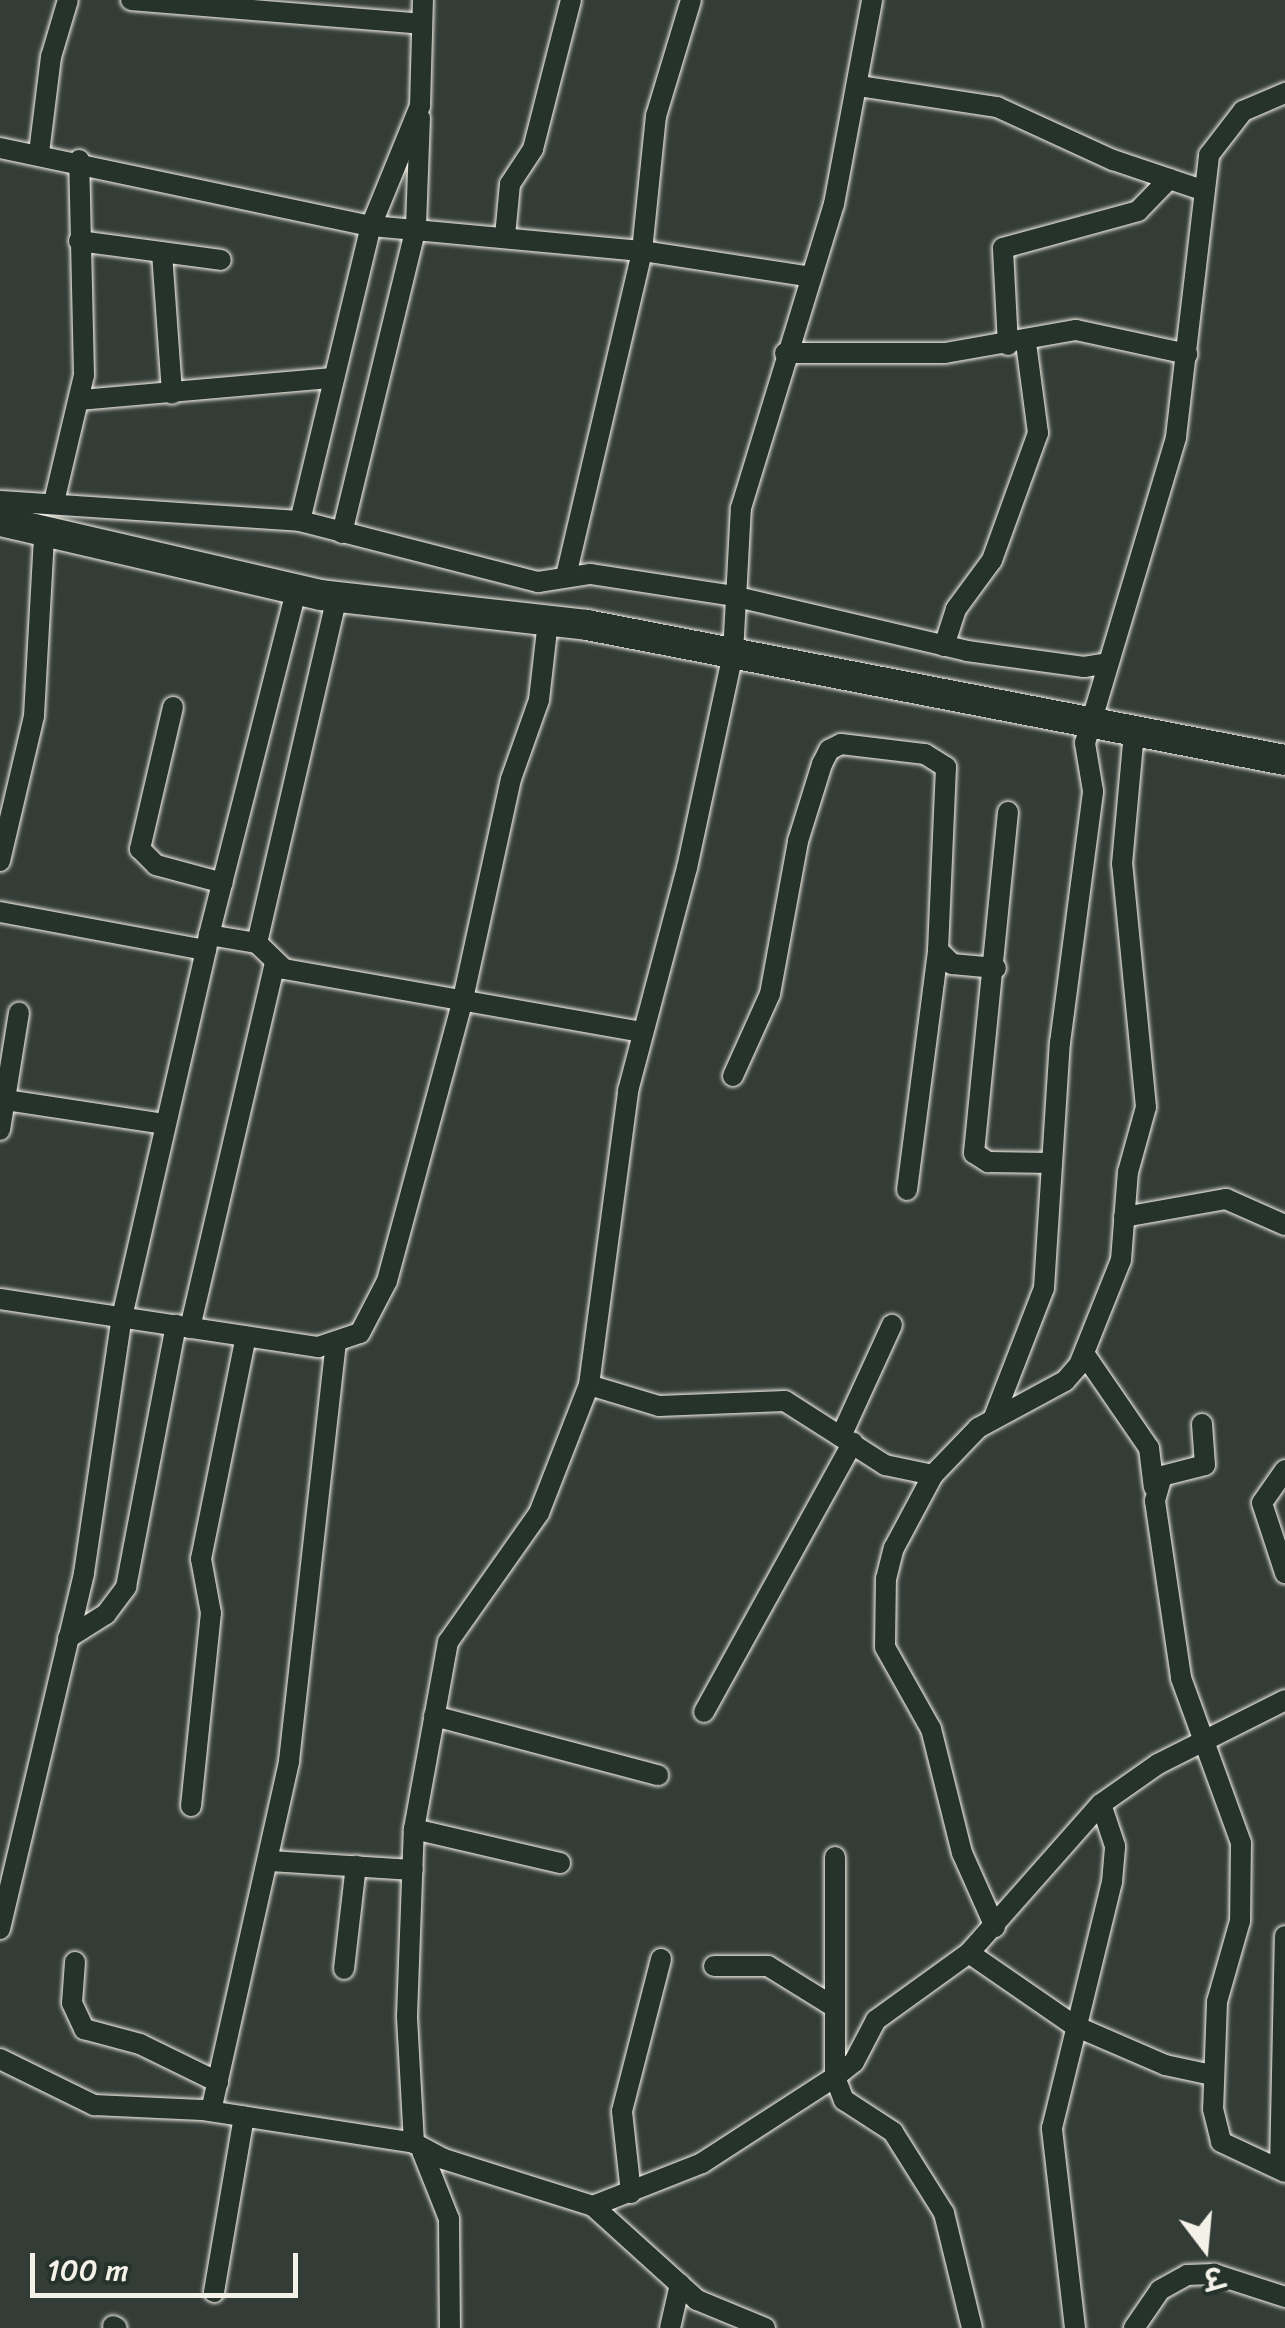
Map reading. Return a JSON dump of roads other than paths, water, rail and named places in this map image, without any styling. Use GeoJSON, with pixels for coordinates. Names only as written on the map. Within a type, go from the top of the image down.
{"type":"FeatureCollection","features":[{"type":"Feature","properties":{"kind":"main road"},"geometry":{"type":"LineString","coordinates":[[0,521],[44,535],[296,590],[548,621],[1285,760]]}},
{"type":"Feature","properties":{"kind":"street"},"geometry":{"type":"LineString","coordinates":[[38,153],[51,56],[68,0]]}},
{"type":"Feature","properties":{"kind":"street"},"geometry":{"type":"LineString","coordinates":[[131,0],[420,24]]}},
{"type":"Feature","properties":{"kind":"street"},"geometry":{"type":"LineString","coordinates":[[342,533],[416,226],[422,0]]}},
{"type":"Feature","properties":{"kind":"street"},"geometry":{"type":"LineString","coordinates":[[504,236],[512,176],[534,150],[571,0]]}},
{"type":"Feature","properties":{"kind":"street"},"geometry":{"type":"LineString","coordinates":[[566,576],[642,251],[656,116],[691,0]]}},
{"type":"Feature","properties":{"kind":"street"},"geometry":{"type":"LineString","coordinates":[[450,2328],[449,2220],[418,2147],[407,2016],[414,1829],[434,1716],[448,1642],[539,1513],[589,1385],[628,1091],[687,868],[732,654],[740,508],[784,353],[811,277],[859,86],[872,0]]}},
{"type":"Feature","properties":{"kind":"street"},"geometry":{"type":"LineString","coordinates":[[859,86],[997,107],[1202,190]]}},
{"type":"Feature","properties":{"kind":"street"},"geometry":{"type":"LineString","coordinates":[[994,1417],[1044,1288],[1050,1164],[1093,791],[1084,756],[1088,722],[1122,635],[1135,564],[1176,437],[1208,156],[1223,132],[1262,98],[1285,93]]}},
{"type":"Feature","properties":{"kind":"street"},"geometry":{"type":"LineString","coordinates":[[300,522],[370,226],[420,106]]}},
{"type":"Feature","properties":{"kind":"street"},"geometry":{"type":"LineString","coordinates":[[0,148],[79,160],[258,207],[370,226],[416,226],[642,251],[811,277]]}},
{"type":"Feature","properties":{"kind":"street"},"geometry":{"type":"LineString","coordinates":[[54,502],[80,400],[79,160]]}},
{"type":"Feature","properties":{"kind":"street"},"geometry":{"type":"LineString","coordinates":[[944,646],[956,609],[992,560],[1038,433],[1017,344],[1003,248],[1138,211],[1169,179]]}},
{"type":"Feature","properties":{"kind":"street"},"geometry":{"type":"LineString","coordinates":[[78,241],[220,260]]}},
{"type":"Feature","properties":{"kind":"street"},"geometry":{"type":"LineString","coordinates":[[162,253],[172,394]]}},
{"type":"Feature","properties":{"kind":"street"},"geometry":{"type":"LineString","coordinates":[[784,353],[881,356],[1017,344],[1076,330],[1188,354]]}},
{"type":"Feature","properties":{"kind":"street"},"geometry":{"type":"LineString","coordinates":[[80,400],[334,378]]}},
{"type":"Feature","properties":{"kind":"street"},"geometry":{"type":"LineString","coordinates":[[0,501],[300,522],[527,580],[566,576],[733,596],[944,646],[1084,668],[1108,663]]}},
{"type":"Feature","properties":{"kind":"street"},"geometry":{"type":"LineString","coordinates":[[0,861],[34,716],[44,535]]}},
{"type":"Feature","properties":{"kind":"street"},"geometry":{"type":"LineString","coordinates":[[0,1929],[96,1502],[122,1317],[222,882],[296,590]]}},
{"type":"Feature","properties":{"kind":"street"},"geometry":{"type":"LineString","coordinates":[[257,943],[337,597]]}},
{"type":"Feature","properties":{"kind":"street"},"geometry":{"type":"LineString","coordinates":[[0,1299],[246,1336],[336,1344],[360,1332],[387,1281],[462,1000],[511,779],[538,700],[548,621]]}},
{"type":"Feature","properties":{"kind":"street"},"geometry":{"type":"LineString","coordinates":[[172,706],[140,848],[156,865],[222,882]]}},
{"type":"Feature","properties":{"kind":"street"},"geometry":{"type":"LineString","coordinates":[[995,1927],[962,1853],[931,1729],[885,1647],[889,1564],[934,1475],[994,1417],[1065,1381],[1085,1355],[1121,1260],[1128,1172],[1146,1106],[1122,864],[1134,731]]}},
{"type":"Feature","properties":{"kind":"street"},"geometry":{"type":"LineString","coordinates":[[733,1076],[770,994],[798,841],[828,750],[874,745],[925,754],[946,767],[938,950],[907,1190]]}},
{"type":"Feature","properties":{"kind":"street"},"geometry":{"type":"LineString","coordinates":[[1008,812],[996,968],[974,1154],[988,1162],[1050,1164]]}},
{"type":"Feature","properties":{"kind":"street"},"geometry":{"type":"LineString","coordinates":[[0,912],[208,943],[257,943],[269,949],[275,964],[183,1327],[126,1586],[106,1614],[68,1638]]}},
{"type":"Feature","properties":{"kind":"street"},"geometry":{"type":"LineString","coordinates":[[938,950],[952,964],[996,968]]}},
{"type":"Feature","properties":{"kind":"street"},"geometry":{"type":"LineString","coordinates":[[275,964],[642,1032]]}},
{"type":"Feature","properties":{"kind":"street"},"geometry":{"type":"LineString","coordinates":[[0,1130],[19,1013]]}},
{"type":"Feature","properties":{"kind":"street"},"geometry":{"type":"LineString","coordinates":[[6,1100],[166,1124]]}},
{"type":"Feature","properties":{"kind":"street"},"geometry":{"type":"LineString","coordinates":[[1124,1217],[1226,1199],[1285,1226]]}},
{"type":"Feature","properties":{"kind":"street"},"geometry":{"type":"LineString","coordinates":[[704,1712],[848,1438],[892,1325]]}},
{"type":"Feature","properties":{"kind":"street"},"geometry":{"type":"LineString","coordinates":[[192,1806],[211,1612],[202,1559],[246,1336]]}},
{"type":"Feature","properties":{"kind":"street"},"geometry":{"type":"LineString","coordinates":[[211,2112],[270,1861],[289,1761],[336,1344]]}},
{"type":"Feature","properties":{"kind":"street"},"geometry":{"type":"LineString","coordinates":[[1085,1355],[1149,1448],[1169,1618],[1202,1742],[1240,1834],[1240,1921],[1222,1972],[1212,2076],[1221,2142],[1282,2170],[1285,1936]]}},
{"type":"Feature","properties":{"kind":"street"},"geometry":{"type":"LineString","coordinates":[[589,1385],[659,1406],[772,1398],[796,1404],[904,1473],[934,1475]]}},
{"type":"Feature","properties":{"kind":"street"},"geometry":{"type":"LineString","coordinates":[[1154,1487],[1162,1476],[1205,1465],[1202,1424]]}},
{"type":"Feature","properties":{"kind":"street"},"geometry":{"type":"LineString","coordinates":[[1285,1470],[1262,1503],[1285,1573]]}},
{"type":"Feature","properties":{"kind":"street"},"geometry":{"type":"LineString","coordinates":[[593,2206],[702,2163],[836,2078],[854,2062],[876,2020],[969,1953],[1101,1804],[1202,1742],[1285,1700]]}},
{"type":"Feature","properties":{"kind":"street"},"geometry":{"type":"LineString","coordinates":[[434,1716],[658,1776]]}},
{"type":"Feature","properties":{"kind":"street"},"geometry":{"type":"LineString","coordinates":[[1075,2328],[1051,2152],[1055,2098],[1112,1882],[1115,1846],[1101,1804]]}},
{"type":"Feature","properties":{"kind":"street"},"geometry":{"type":"LineString","coordinates":[[414,1829],[560,1863]]}},
{"type":"Feature","properties":{"kind":"street"},"geometry":{"type":"LineString","coordinates":[[835,1857],[836,2078],[844,2100],[893,2132],[944,2213],[972,2328]]}},
{"type":"Feature","properties":{"kind":"street"},"geometry":{"type":"LineString","coordinates":[[270,1861],[413,1870]]}},
{"type":"Feature","properties":{"kind":"street"},"geometry":{"type":"LineString","coordinates":[[344,1969],[356,1866]]}},
{"type":"Feature","properties":{"kind":"street"},"geometry":{"type":"LineString","coordinates":[[969,1953],[1075,2026],[1165,2065],[1212,2076]]}},
{"type":"Feature","properties":{"kind":"street"},"geometry":{"type":"LineString","coordinates":[[631,2193],[622,2111],[661,1959]]}},
{"type":"Feature","properties":{"kind":"street"},"geometry":{"type":"LineString","coordinates":[[75,1962],[73,2013],[84,2029],[140,2044],[218,2082]]}},
{"type":"Feature","properties":{"kind":"street"},"geometry":{"type":"LineString","coordinates":[[714,1966],[768,1966],[834,2006]]}},
{"type":"Feature","properties":{"kind":"street"},"geometry":{"type":"LineString","coordinates":[[0,2058],[94,2105],[211,2112],[418,2147],[593,2206],[680,2284],[720,2314],[765,2328]]}},
{"type":"Feature","properties":{"kind":"street"},"geometry":{"type":"LineString","coordinates":[[214,2292],[244,2117]]}},
{"type":"Feature","properties":{"kind":"street"},"geometry":{"type":"LineString","coordinates":[[1134,2328],[1160,2290],[1187,2275],[1214,2274],[1285,2297]]}},
{"type":"Feature","properties":{"kind":"street"},"geometry":{"type":"LineString","coordinates":[[670,2328],[680,2284]]}}]}
